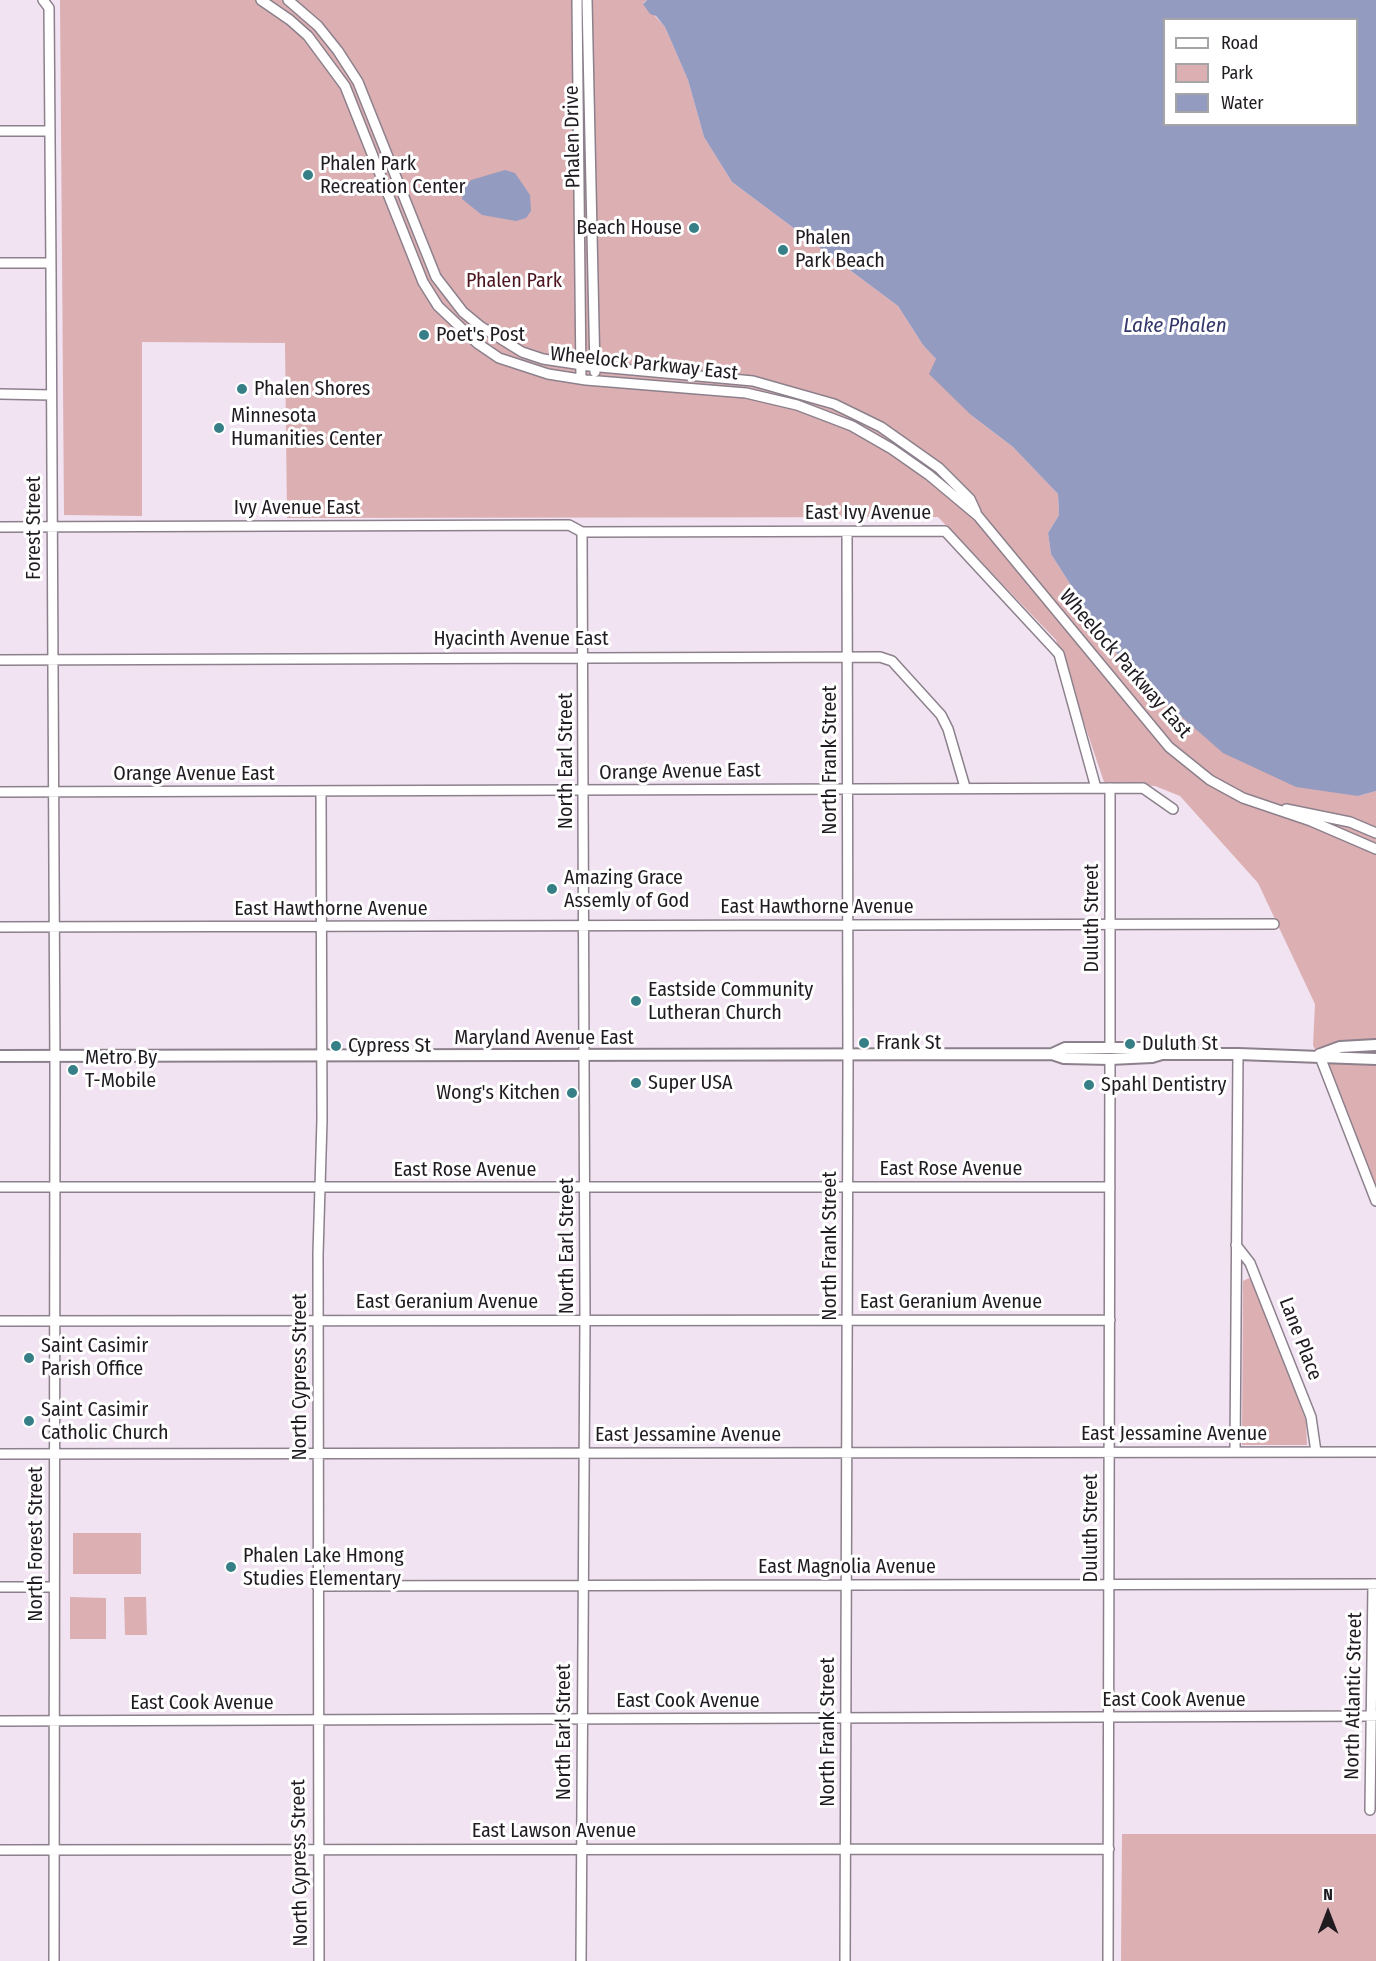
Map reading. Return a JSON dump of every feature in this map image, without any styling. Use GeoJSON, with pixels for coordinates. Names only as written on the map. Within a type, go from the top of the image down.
{"type":"FeatureCollection","features":[{"type":"Feature","properties":{"kind":"main road","name":"Maryland Avenue East"},"geometry":{"type":"LineString","coordinates":[[1319,1054],[1340,1047],[1376,1045]]}},
{"type":"Feature","properties":{"kind":"main road","name":"Maryland Avenue East"},"geometry":{"type":"LineString","coordinates":[[0,1056],[1052,1054],[1064,1058],[1110,1053],[1152,1058],[1162,1054],[1238,1053],[1319,1054],[1376,1059]]}},
{"type":"Feature","properties":{"kind":"street","name":"Wheelock Parkway East"},"geometry":{"type":"LineString","coordinates":[[261,0],[308,36],[345,86],[423,282],[438,306],[477,344],[499,358],[521,367],[595,381],[746,393],[797,405],[852,426],[892,449],[929,475],[978,516],[1169,747],[1210,780],[1243,798],[1376,849]]}},
{"type":"Feature","properties":{"kind":"street","name":"Wheelock Parkway East"},"geometry":{"type":"LineString","coordinates":[[288,0],[318,26],[358,82],[436,277],[463,312],[480,327],[522,352],[581,365],[753,381],[834,404],[881,427],[939,468],[970,499],[978,516]]}},
{"type":"Feature","properties":{"kind":"street","name":"Phalen Drive"},"geometry":{"type":"LineString","coordinates":[[577,0],[581,379]]}},
{"type":"Feature","properties":{"kind":"street","name":"Phalen Drive"},"geometry":{"type":"LineString","coordinates":[[587,0],[595,381]]}},
{"type":"Feature","properties":{"kind":"street","name":"Forest Street"},"geometry":{"type":"LineString","coordinates":[[45,1],[49,8],[55,1055]]}},
{"type":"Feature","properties":{"kind":"street"},"geometry":{"type":"LineString","coordinates":[[0,131],[50,131]]}},
{"type":"Feature","properties":{"kind":"street"},"geometry":{"type":"LineString","coordinates":[[0,263],[51,263]]}},
{"type":"Feature","properties":{"kind":"street"},"geometry":{"type":"LineString","coordinates":[[0,394],[51,395]]}},
{"type":"Feature","properties":{"kind":"street","name":"Ivy Avenue East"},"geometry":{"type":"LineString","coordinates":[[0,527],[569,525],[582,532],[592,532]]}},
{"type":"Feature","properties":{"kind":"street","name":"East Ivy Avenue"},"geometry":{"type":"LineString","coordinates":[[592,532],[945,531],[1059,654],[1096,788]]}},
{"type":"Feature","properties":{"kind":"street","name":"North Earl Street"},"geometry":{"type":"LineString","coordinates":[[581,1961],[585,1320],[582,532]]}},
{"type":"Feature","properties":{"kind":"street","name":"North Frank Street"},"geometry":{"type":"LineString","coordinates":[[845,1961],[849,924],[847,532]]}},
{"type":"Feature","properties":{"kind":"street","name":"Hyacinth Avenue East"},"geometry":{"type":"LineString","coordinates":[[0,660],[880,657],[892,661],[940,715],[948,729],[965,787]]}},
{"type":"Feature","properties":{"kind":"street","name":"Orange Avenue East"},"geometry":{"type":"LineString","coordinates":[[0,792],[584,792],[965,787],[1143,788],[1173,809]]}},
{"type":"Feature","properties":{"kind":"street","name":"Duluth Street"},"geometry":{"type":"LineString","coordinates":[[1108,1961],[1110,788]]}},
{"type":"Feature","properties":{"kind":"street","name":"North Cypress Street"},"geometry":{"type":"LineString","coordinates":[[319,1961],[317,1586],[321,792]]}},
{"type":"Feature","properties":{"kind":"street","name":"Wheelock Parkway East"},"geometry":{"type":"LineString","coordinates":[[1267,806],[1350,822],[1376,833]]}},
{"type":"Feature","properties":{"kind":"street","name":"East Hawthorne Avenue"},"geometry":{"type":"LineString","coordinates":[[0,927],[1275,924]]}},
{"type":"Feature","properties":{"kind":"street"},"geometry":{"type":"LineString","coordinates":[[1235,1452],[1238,1053]]}},
{"type":"Feature","properties":{"kind":"street"},"geometry":{"type":"LineString","coordinates":[[1319,1054],[1376,1200]]}},
{"type":"Feature","properties":{"kind":"street","name":"North Forest Street"},"geometry":{"type":"LineString","coordinates":[[54,1961],[55,1055]]}},
{"type":"Feature","properties":{"kind":"street","name":"East Rose Avenue"},"geometry":{"type":"LineString","coordinates":[[0,1187],[1110,1187]]}},
{"type":"Feature","properties":{"kind":"street","name":"Lane Place"},"geometry":{"type":"LineString","coordinates":[[1236,1245],[1250,1263],[1311,1417],[1316,1452]]}},
{"type":"Feature","properties":{"kind":"street","name":"East Geranium Avenue"},"geometry":{"type":"LineString","coordinates":[[0,1321],[1110,1320]]}},
{"type":"Feature","properties":{"kind":"street","name":"East Jessamine Avenue"},"geometry":{"type":"LineString","coordinates":[[0,1454],[1376,1452]]}},
{"type":"Feature","properties":{"kind":"street","name":"East Magnolia Avenue"},"geometry":{"type":"LineString","coordinates":[[317,1586],[1375,1584]]}},
{"type":"Feature","properties":{"kind":"street","name":"North Atlantic Street"},"geometry":{"type":"LineString","coordinates":[[1370,1810],[1374,1716],[1375,1584]]}},
{"type":"Feature","properties":{"kind":"street"},"geometry":{"type":"LineString","coordinates":[[0,1587],[54,1587]]}},
{"type":"Feature","properties":{"kind":"street","name":"East Cook Avenue"},"geometry":{"type":"LineString","coordinates":[[0,1721],[1374,1716]]}},
{"type":"Feature","properties":{"kind":"street","name":"East Lawson Avenue"},"geometry":{"type":"LineString","coordinates":[[0,1850],[1108,1849]]}},
{"type":"Feature","properties":{"kind":"green space","name":"Phalen Park"},"geometry":{"type":"Polygon","coordinates":[[[60,0],[647,0],[643,3],[665,27],[688,80],[704,137],[732,182],[898,306],[923,345],[937,360],[971,415],[1013,447],[1058,494],[1059,515],[1048,533],[1051,554],[1109,645],[1158,696],[1358,796],[1376,791],[1376,1195],[1313,1045],[1315,1004],[1258,883],[1180,796],[1155,786],[1104,782],[1056,640],[938,517],[287,518],[285,343],[142,342],[142,516],[64,515],[60,0]]]}},
{"type":"Feature","properties":{"kind":"green space"},"geometry":{"type":"Polygon","coordinates":[[[1249,1278],[1258,1292],[1306,1421],[1307,1445],[1242,1445],[1243,1281],[1249,1278]]]}},
{"type":"Feature","properties":{"kind":"green space"},"geometry":{"type":"Polygon","coordinates":[[[73,1533],[141,1533],[141,1574],[73,1574],[73,1533]]]}},
{"type":"Feature","properties":{"kind":"green space"},"geometry":{"type":"Polygon","coordinates":[[[70,1597],[106,1598],[106,1639],[70,1639],[70,1597]]]}},
{"type":"Feature","properties":{"kind":"green space"},"geometry":{"type":"Polygon","coordinates":[[[124,1597],[146,1597],[147,1635],[125,1635],[124,1597]]]}},
{"type":"Feature","properties":{"kind":"green space"},"geometry":{"type":"Polygon","coordinates":[[[1122,1834],[1376,1834],[1376,1961],[1121,1961],[1122,1834]]]}},
{"type":"Feature","properties":{"kind":"water","name":"Lake Phalen"},"geometry":{"type":"Polygon","coordinates":[[[647,0],[1376,0],[1376,791],[1358,796],[1296,787],[1223,753],[1158,696],[1109,645],[1051,554],[1048,533],[1059,515],[1058,494],[1013,447],[971,415],[929,374],[936,359],[923,345],[898,306],[732,182],[704,137],[688,80],[665,27],[656,16],[650,14],[643,4],[647,0]]]}},
{"type":"Feature","properties":{"kind":"water"},"geometry":{"type":"Polygon","coordinates":[[[505,170],[515,173],[530,195],[531,211],[526,218],[516,221],[482,215],[462,199],[464,187],[471,180],[505,170]]]}},
{"type":"Feature","properties":{"kind":"place","name":"Phalen Park Recreation Center"},"geometry":{"type":"Point","coordinates":[308,175]}},
{"type":"Feature","properties":{"kind":"place","name":"Beach House"},"geometry":{"type":"Point","coordinates":[694,228]}},
{"type":"Feature","properties":{"kind":"place","name":"Phalen Park Beach"},"geometry":{"type":"Point","coordinates":[783,250]}},
{"type":"Feature","properties":{"kind":"place","name":"Poet's Post"},"geometry":{"type":"Point","coordinates":[424,335]}},
{"type":"Feature","properties":{"kind":"place","name":"Phalen Shores"},"geometry":{"type":"Point","coordinates":[242,389]}},
{"type":"Feature","properties":{"kind":"place","name":"Minnesota Humanities Center"},"geometry":{"type":"Point","coordinates":[219,428]}},
{"type":"Feature","properties":{"kind":"place","name":"Amazing Grace Assemly of God"},"geometry":{"type":"Point","coordinates":[552,889]}},
{"type":"Feature","properties":{"kind":"place","name":"Eastside Community Lutheran Church"},"geometry":{"type":"Point","coordinates":[636,1001]}},
{"type":"Feature","properties":{"kind":"place","name":"Frank St"},"geometry":{"type":"Point","coordinates":[864,1043]}},
{"type":"Feature","properties":{"kind":"place","name":"Duluth St"},"geometry":{"type":"Point","coordinates":[1130,1044]}},
{"type":"Feature","properties":{"kind":"place","name":"Cypress St"},"geometry":{"type":"Point","coordinates":[336,1046]}},
{"type":"Feature","properties":{"kind":"place","name":"Metro By T-Mobile"},"geometry":{"type":"Point","coordinates":[73,1070]}},
{"type":"Feature","properties":{"kind":"place","name":"Super USA"},"geometry":{"type":"Point","coordinates":[636,1083]}},
{"type":"Feature","properties":{"kind":"place","name":"Spahl Dentistry"},"geometry":{"type":"Point","coordinates":[1089,1085]}},
{"type":"Feature","properties":{"kind":"place","name":"Wong's Kitchen"},"geometry":{"type":"Point","coordinates":[572,1093]}},
{"type":"Feature","properties":{"kind":"place","name":"Saint Casimir Parish Office"},"geometry":{"type":"Point","coordinates":[29,1358]}},
{"type":"Feature","properties":{"kind":"place","name":"Saint Casimir Catholic Church"},"geometry":{"type":"Point","coordinates":[29,1421]}},
{"type":"Feature","properties":{"kind":"place","name":"Phalen Lake Hmong Studies Elementary"},"geometry":{"type":"Point","coordinates":[231,1567]}}]}
